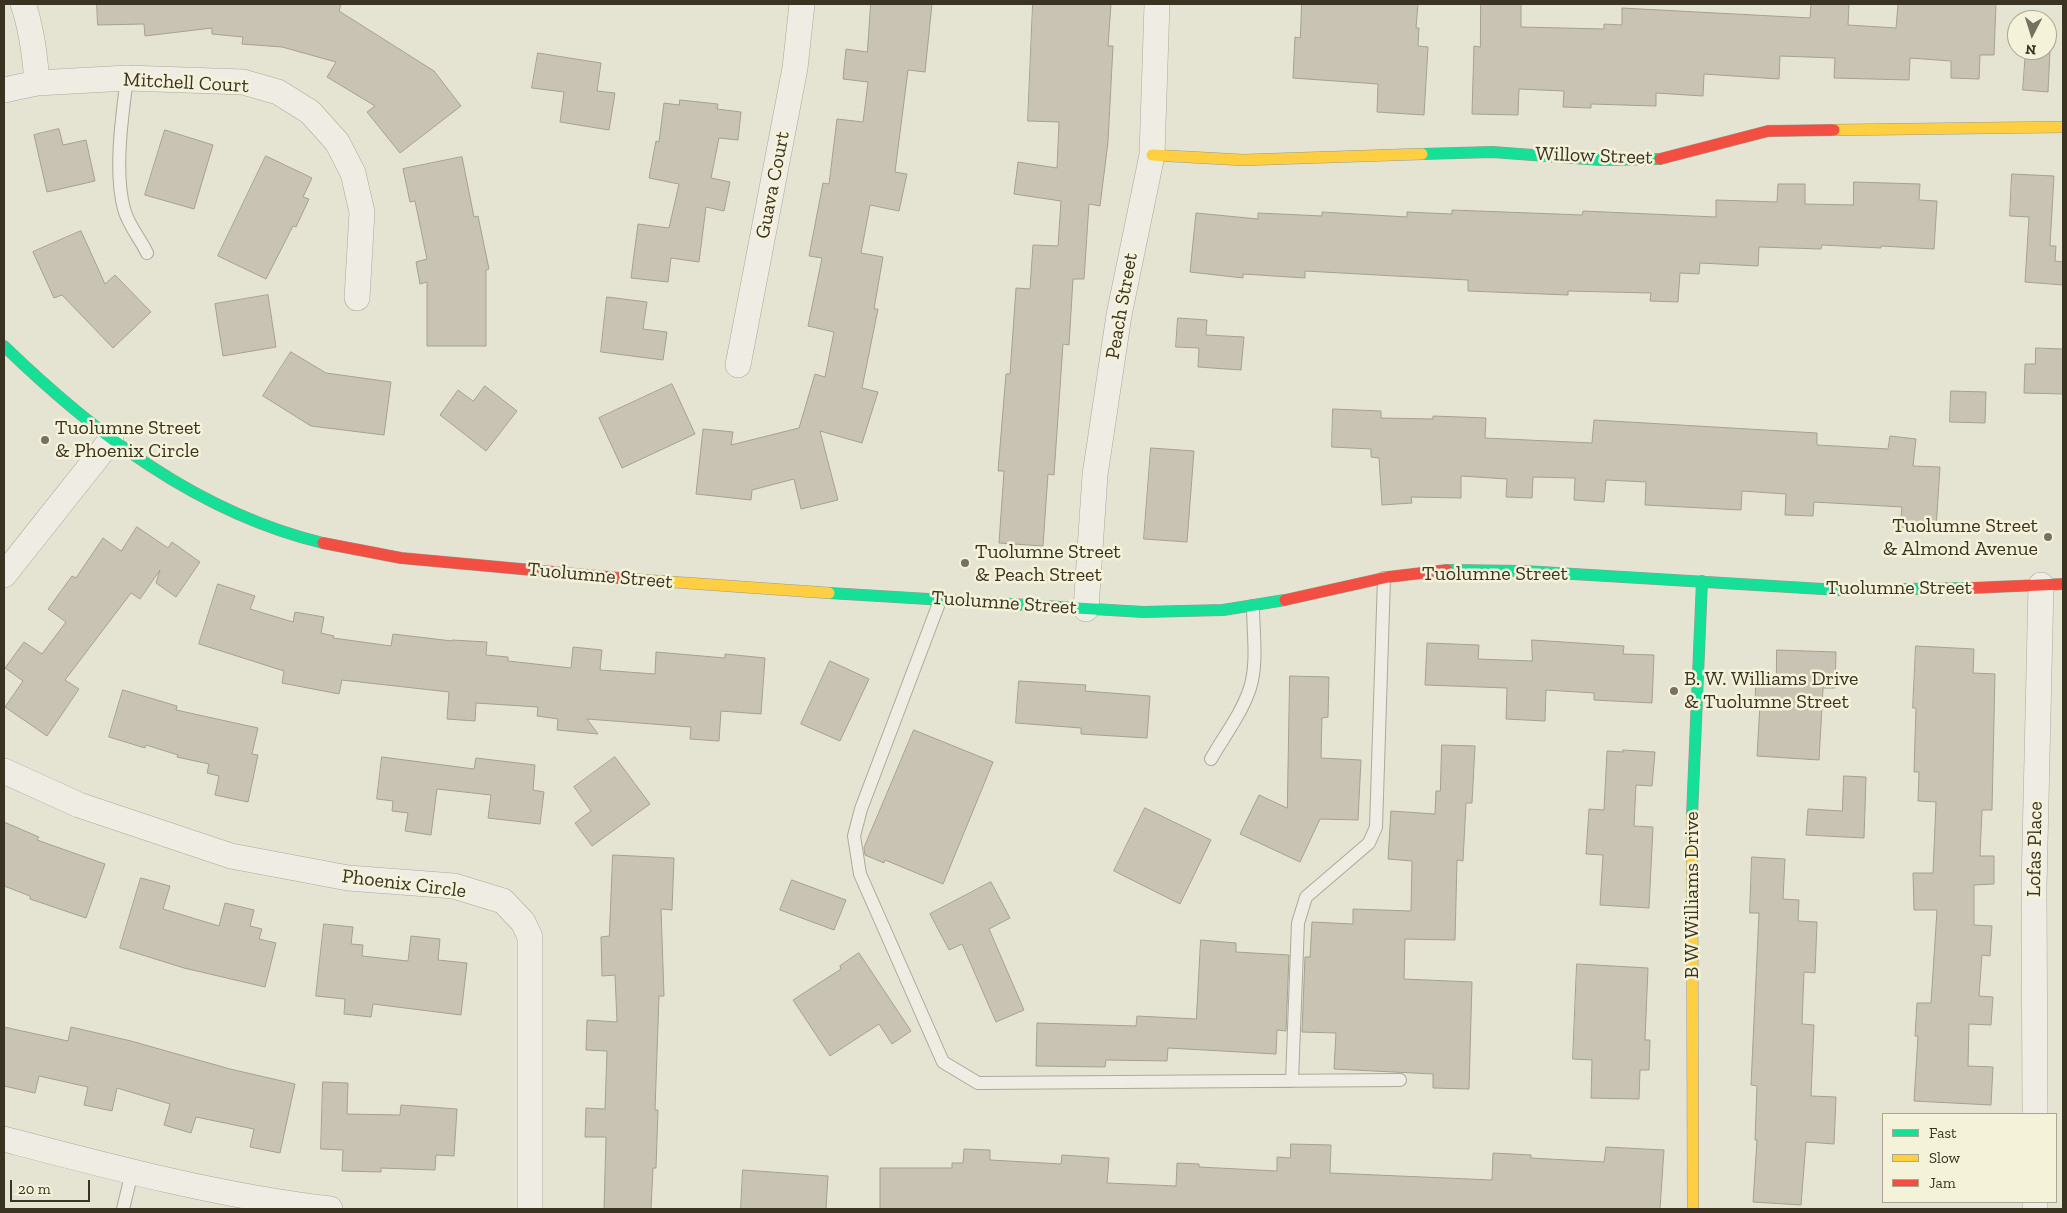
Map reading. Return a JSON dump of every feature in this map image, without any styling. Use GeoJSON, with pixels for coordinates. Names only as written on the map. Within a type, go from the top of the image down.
{"type":"FeatureCollection","features":[{"type":"Feature","properties":{"kind":"main road","name":"Willow Street"},"geometry":{"type":"LineString","coordinates":[[1152,156],[1243,160],[1492,152],[1601,160],[1654,160],[1768,131],[2063,128]]}},
{"type":"Feature","properties":{"kind":"main road","name":"Tuolumne Street"},"geometry":{"type":"LineString","coordinates":[[4,346],[66,404],[110,440],[161,473],[226,510],[274,530],[340,549],[402,559],[681,584],[941,598],[1156,614],[1228,610],[1282,602],[1384,578],[1441,570],[1502,570],[1840,590],[1916,591],[2052,584]]}},
{"type":"Feature","properties":{"kind":"main road","name":"B W Williams Drive"},"geometry":{"type":"LineString","coordinates":[[1693,1209],[1692,795],[1702,581]]}},
{"type":"Feature","properties":{"kind":"street"},"geometry":{"type":"LineString","coordinates":[[23,4],[28,17],[34,50],[37,83]]}},
{"type":"Feature","properties":{"kind":"street","name":"Guava Court"},"geometry":{"type":"LineString","coordinates":[[738,365],[795,68],[802,4]]}},
{"type":"Feature","properties":{"kind":"street","name":"Peach Street"},"geometry":{"type":"LineString","coordinates":[[1086,609],[1094,475],[1119,315],[1152,156],[1157,4]]}},
{"type":"Feature","properties":{"kind":"street","name":"Mitchell Court"},"geometry":{"type":"LineString","coordinates":[[4,90],[37,83],[128,78],[242,82],[278,92],[310,112],[337,142],[353,173],[362,212],[357,298]]}},
{"type":"Feature","properties":{"kind":"street"},"geometry":{"type":"LineString","coordinates":[[4,575],[110,440]]}},
{"type":"Feature","properties":{"kind":"street","name":"Lofas Place"},"geometry":{"type":"LineString","coordinates":[[2035,1113],[2034,887],[2052,584]]}},
{"type":"Feature","properties":{"kind":"street","name":"Phoenix Circle"},"geometry":{"type":"LineString","coordinates":[[4,771],[79,805],[231,856],[348,878],[454,886],[503,902],[524,922],[530,937],[530,1209]]}},
{"type":"Feature","properties":{"kind":"street"},"geometry":{"type":"LineString","coordinates":[[4,1139],[132,1172],[268,1199],[330,1209]]}},
{"type":"Feature","properties":{"kind":"lane"},"geometry":{"type":"LineString","coordinates":[[128,78],[120,153],[121,186],[124,209],[130,224],[147,253]]}},
{"type":"Feature","properties":{"kind":"lane"},"geometry":{"type":"LineString","coordinates":[[1292,1081],[1298,923],[1306,897],[1369,843],[1376,826],[1384,578]]}},
{"type":"Feature","properties":{"kind":"lane"},"geometry":{"type":"LineString","coordinates":[[941,598],[860,809],[854,836],[860,874],[943,1062],[978,1083],[1400,1080]]}},
{"type":"Feature","properties":{"kind":"lane"},"geometry":{"type":"LineString","coordinates":[[1211,759],[1242,706],[1250,687],[1254,655],[1253,606]]}},
{"type":"Feature","properties":{"kind":"lane"},"geometry":{"type":"LineString","coordinates":[[124,1209],[132,1172]]}},
{"type":"Feature","properties":{"kind":"building"},"geometry":{"type":"Polygon","coordinates":[[[97,4],[341,4],[339,11],[434,71],[461,106],[400,153],[367,112],[375,106],[327,77],[336,62],[282,47],[242,44],[243,37],[212,34],[212,28],[145,36],[144,24],[98,25],[97,4]]]}},
{"type":"Feature","properties":{"kind":"building"},"geometry":{"type":"Polygon","coordinates":[[[871,4],[932,4],[925,72],[908,70],[895,172],[907,174],[899,211],[870,205],[861,253],[883,257],[874,309],[878,309],[862,388],[878,392],[862,443],[820,431],[838,500],[801,509],[794,479],[752,490],[751,500],[696,494],[703,429],[733,432],[731,445],[799,428],[815,374],[825,377],[834,332],[808,326],[822,258],[809,256],[823,183],[829,184],[837,119],[863,122],[868,82],[843,79],[846,49],[867,52],[871,4]]]}},
{"type":"Feature","properties":{"kind":"building"},"geometry":{"type":"Polygon","coordinates":[[[1033,4],[1111,4],[1108,46],[1113,46],[1108,142],[1100,206],[1089,204],[1084,279],[1073,279],[1069,345],[1063,344],[1054,475],[1048,474],[1043,546],[999,543],[1004,471],[998,471],[1006,374],[1010,374],[1016,288],[1030,289],[1033,245],[1058,246],[1061,201],[1014,194],[1018,162],[1057,168],[1059,122],[1028,121],[1033,4]]]}},
{"type":"Feature","properties":{"kind":"building"},"geometry":{"type":"Polygon","coordinates":[[[1302,4],[1418,4],[1416,28],[1419,28],[1418,46],[1428,47],[1424,115],[1377,112],[1378,84],[1293,78],[1295,37],[1300,38],[1302,4]]]}},
{"type":"Feature","properties":{"kind":"building"},"geometry":{"type":"Polygon","coordinates":[[[1481,4],[1521,4],[1521,27],[1604,29],[1604,24],[1622,25],[1622,8],[1810,18],[1811,4],[1849,4],[1848,25],[1896,28],[1898,4],[1996,4],[1994,55],[1980,55],[1979,79],[1951,78],[1951,61],[1910,58],[1909,80],[1834,78],[1835,58],[1780,56],[1779,79],[1704,74],[1703,96],[1656,93],[1656,106],[1591,104],[1591,108],[1563,107],[1564,91],[1519,89],[1518,115],[1472,114],[1474,46],[1480,47],[1481,4]]]}},
{"type":"Feature","properties":{"kind":"building"},"geometry":{"type":"Polygon","coordinates":[[[538,53],[601,63],[597,91],[615,93],[609,130],[560,122],[564,92],[532,88],[538,53]]]}},
{"type":"Feature","properties":{"kind":"building"},"geometry":{"type":"Polygon","coordinates":[[[2025,60],[2050,60],[2048,92],[2023,90],[2025,60]]]}},
{"type":"Feature","properties":{"kind":"building"},"geometry":{"type":"Polygon","coordinates":[[[680,100],[718,104],[717,109],[741,112],[738,140],[719,138],[711,178],[730,182],[724,211],[706,207],[699,262],[671,258],[668,282],[631,278],[638,224],[669,228],[679,184],[649,178],[656,141],[659,142],[664,103],[679,105],[680,100]]]}},
{"type":"Feature","properties":{"kind":"building"},"geometry":{"type":"Polygon","coordinates":[[[59,129],[63,145],[86,140],[95,181],[47,192],[34,135],[59,129]]]}},
{"type":"Feature","properties":{"kind":"building"},"geometry":{"type":"Polygon","coordinates":[[[165,130],[213,145],[194,209],[145,195],[165,130]]]}},
{"type":"Feature","properties":{"kind":"building"},"geometry":{"type":"Polygon","coordinates":[[[266,156],[312,178],[303,197],[309,199],[296,227],[293,226],[266,279],[218,256],[266,156]]]}},
{"type":"Feature","properties":{"kind":"building"},"geometry":{"type":"Polygon","coordinates":[[[462,157],[474,217],[478,216],[489,269],[486,270],[486,346],[427,346],[427,282],[420,284],[416,262],[427,259],[415,201],[410,202],[403,169],[462,157]]]}},
{"type":"Feature","properties":{"kind":"building"},"geometry":{"type":"Polygon","coordinates":[[[2012,174],[2054,176],[2050,246],[2056,246],[2055,261],[2063,262],[2063,285],[2025,282],[2029,217],[2010,216],[2012,174]]]}},
{"type":"Feature","properties":{"kind":"building"},"geometry":{"type":"Polygon","coordinates":[[[1854,182],[1920,184],[1919,200],[1937,201],[1934,249],[1822,245],[1821,249],[1759,247],[1758,266],[1700,263],[1699,274],[1680,273],[1678,302],[1650,301],[1651,293],[1568,291],[1568,295],[1468,291],[1468,280],[1305,271],[1305,278],[1243,274],[1243,278],[1190,272],[1196,213],[1258,219],[1258,213],[1322,216],[1322,212],[1407,217],[1407,212],[1452,214],[1452,210],[1582,215],[1583,211],[1716,217],[1716,200],[1777,202],[1778,184],[1805,184],[1805,204],[1853,205],[1854,182]]]}},
{"type":"Feature","properties":{"kind":"building"},"geometry":{"type":"Polygon","coordinates":[[[81,231],[105,284],[115,275],[151,312],[113,348],[62,295],[54,298],[33,252],[81,231]]]}},
{"type":"Feature","properties":{"kind":"building"},"geometry":{"type":"Polygon","coordinates":[[[268,295],[276,347],[223,356],[215,304],[268,295]]]}},
{"type":"Feature","properties":{"kind":"building"},"geometry":{"type":"Polygon","coordinates":[[[607,297],[647,302],[643,329],[667,332],[663,360],[601,352],[607,297]]]}},
{"type":"Feature","properties":{"kind":"building"},"geometry":{"type":"Polygon","coordinates":[[[1178,318],[1207,320],[1206,335],[1244,337],[1241,370],[1198,367],[1199,348],[1176,347],[1178,318]]]}},
{"type":"Feature","properties":{"kind":"building"},"geometry":{"type":"Polygon","coordinates":[[[2036,348],[2063,349],[2063,394],[2024,393],[2025,364],[2035,364],[2036,348]]]}},
{"type":"Feature","properties":{"kind":"building"},"geometry":{"type":"Polygon","coordinates":[[[291,352],[326,373],[391,382],[384,435],[311,426],[263,396],[291,352]]]}},
{"type":"Feature","properties":{"kind":"building"},"geometry":{"type":"Polygon","coordinates":[[[672,384],[695,434],[622,468],[599,418],[672,384]]]}},
{"type":"Feature","properties":{"kind":"building"},"geometry":{"type":"Polygon","coordinates":[[[485,386],[517,411],[486,451],[440,415],[458,390],[473,401],[485,386]]]}},
{"type":"Feature","properties":{"kind":"building"},"geometry":{"type":"Polygon","coordinates":[[[1951,391],[1986,392],[1985,423],[1950,422],[1951,391]]]}},
{"type":"Feature","properties":{"kind":"building"},"geometry":{"type":"Polygon","coordinates":[[[1333,409],[1381,411],[1381,418],[1433,419],[1433,416],[1486,418],[1485,438],[1592,443],[1594,420],[1817,433],[1817,445],[1888,449],[1890,436],[1916,439],[1913,466],[1940,467],[1936,529],[1900,527],[1902,507],[1814,502],[1813,516],[1785,515],[1786,494],[1742,491],[1741,510],[1645,505],[1646,482],[1606,480],[1604,502],[1574,500],[1575,478],[1533,477],[1532,498],[1506,497],[1507,479],[1461,476],[1461,498],[1411,497],[1412,503],[1382,505],[1379,458],[1371,457],[1371,449],[1332,447],[1333,409]]]}},
{"type":"Feature","properties":{"kind":"building"},"geometry":{"type":"Polygon","coordinates":[[[1151,448],[1194,451],[1187,542],[1144,539],[1151,448]]]}},
{"type":"Feature","properties":{"kind":"building"},"geometry":{"type":"Polygon","coordinates":[[[137,527],[168,548],[172,542],[200,562],[176,597],[156,583],[160,570],[140,599],[131,593],[65,680],[79,689],[47,736],[5,707],[23,681],[5,668],[24,642],[42,654],[66,622],[48,609],[72,576],[76,578],[103,538],[121,551],[137,527]]]}},
{"type":"Feature","properties":{"kind":"building"},"geometry":{"type":"Polygon","coordinates":[[[218,584],[255,596],[250,609],[293,622],[295,612],[324,617],[321,633],[334,636],[333,638],[391,646],[393,634],[452,641],[487,642],[486,655],[508,657],[508,661],[571,668],[573,647],[602,650],[600,670],[655,674],[656,652],[725,658],[725,654],[765,658],[761,714],[721,711],[719,741],[690,739],[691,727],[587,719],[598,734],[557,730],[558,719],[537,716],[538,707],[476,703],[475,721],[447,719],[449,692],[342,680],[339,694],[282,683],[284,671],[199,644],[218,584]]]}},
{"type":"Feature","properties":{"kind":"building"},"geometry":{"type":"Polygon","coordinates":[[[1532,640],[1624,646],[1623,654],[1654,655],[1652,703],[1594,700],[1594,693],[1546,690],[1545,721],[1506,719],[1507,688],[1425,685],[1427,643],[1479,645],[1478,659],[1532,661],[1532,640]]]}},
{"type":"Feature","properties":{"kind":"building"},"geometry":{"type":"Polygon","coordinates":[[[1916,646],[1974,649],[1973,673],[1995,674],[1992,810],[1982,810],[1980,856],[1994,856],[1994,884],[1974,885],[1974,925],[1992,926],[1990,956],[1982,955],[1979,996],[1993,997],[1991,1025],[1969,1024],[1968,1066],[1993,1067],[1991,1105],[1914,1101],[1918,1036],[1915,1036],[1917,1003],[1931,1003],[1937,910],[1914,910],[1913,873],[1933,873],[1936,802],[1918,801],[1919,772],[1914,772],[1916,708],[1913,708],[1916,646]]]}},
{"type":"Feature","properties":{"kind":"building"},"geometry":{"type":"Polygon","coordinates":[[[1777,650],[1836,652],[1835,688],[1823,688],[1819,760],[1757,756],[1760,704],[1755,703],[1756,674],[1776,675],[1777,650]]]}},
{"type":"Feature","properties":{"kind":"building"},"geometry":{"type":"Polygon","coordinates":[[[830,661],[869,679],[840,741],[801,724],[830,661]]]}},
{"type":"Feature","properties":{"kind":"building"},"geometry":{"type":"Polygon","coordinates":[[[1290,676],[1329,677],[1328,717],[1322,718],[1321,758],[1361,760],[1358,820],[1320,819],[1300,862],[1240,834],[1259,795],[1287,808],[1290,676]]]}},
{"type":"Feature","properties":{"kind":"building"},"geometry":{"type":"Polygon","coordinates":[[[1019,681],[1086,685],[1085,691],[1150,696],[1147,738],[1081,734],[1081,728],[1016,723],[1019,681]]]}},
{"type":"Feature","properties":{"kind":"building"},"geometry":{"type":"Polygon","coordinates":[[[123,690],[177,706],[176,710],[258,728],[252,754],[258,755],[248,802],[215,795],[219,776],[207,773],[209,764],[177,757],[178,755],[146,745],[145,748],[109,737],[123,690]]]}},
{"type":"Feature","properties":{"kind":"building"},"geometry":{"type":"Polygon","coordinates":[[[914,730],[993,762],[943,884],[885,860],[884,863],[865,855],[864,848],[914,730]]]}},
{"type":"Feature","properties":{"kind":"building"},"geometry":{"type":"Polygon","coordinates":[[[1442,745],[1475,746],[1472,803],[1466,803],[1463,861],[1457,860],[1455,940],[1405,939],[1404,979],[1472,982],[1469,1089],[1433,1088],[1433,1074],[1334,1069],[1336,1033],[1302,1032],[1305,957],[1310,957],[1312,922],[1353,924],[1353,909],[1411,911],[1412,861],[1388,859],[1391,811],[1435,814],[1436,791],[1440,791],[1442,745]]]}},
{"type":"Feature","properties":{"kind":"building"},"geometry":{"type":"Polygon","coordinates":[[[1623,750],[1655,752],[1652,786],[1636,785],[1634,826],[1653,827],[1649,908],[1600,905],[1603,855],[1586,854],[1589,809],[1604,810],[1607,751],[1623,752],[1623,750]]]}},
{"type":"Feature","properties":{"kind":"building"},"geometry":{"type":"Polygon","coordinates":[[[382,757],[474,769],[476,758],[535,765],[533,790],[544,792],[540,824],[488,818],[491,795],[437,789],[431,835],[405,831],[408,813],[392,811],[393,801],[377,799],[382,757]]]}},
{"type":"Feature","properties":{"kind":"building"},"geometry":{"type":"Polygon","coordinates":[[[615,757],[650,804],[592,846],[575,823],[591,811],[574,787],[615,757]]]}},
{"type":"Feature","properties":{"kind":"building"},"geometry":{"type":"Polygon","coordinates":[[[1844,776],[1866,777],[1864,838],[1806,835],[1808,809],[1842,811],[1844,776]]]}},
{"type":"Feature","properties":{"kind":"building"},"geometry":{"type":"Polygon","coordinates":[[[1145,808],[1211,840],[1180,904],[1114,871],[1145,808]]]}},
{"type":"Feature","properties":{"kind":"building"},"geometry":{"type":"Polygon","coordinates":[[[4,822],[39,837],[37,840],[105,864],[86,918],[30,899],[30,896],[4,886],[4,822]]]}},
{"type":"Feature","properties":{"kind":"building"},"geometry":{"type":"Polygon","coordinates":[[[613,855],[674,858],[672,910],[661,909],[664,996],[659,996],[655,1110],[658,1110],[656,1168],[653,1168],[651,1209],[604,1209],[606,1137],[585,1137],[586,1108],[605,1109],[607,1051],[586,1050],[587,1020],[617,1022],[615,975],[602,976],[601,937],[609,936],[613,855]]]}},
{"type":"Feature","properties":{"kind":"building"},"geometry":{"type":"Polygon","coordinates":[[[1752,857],[1785,859],[1783,899],[1799,900],[1798,921],[1817,922],[1815,973],[1804,972],[1802,1024],[1814,1025],[1811,1096],[1836,1097],[1834,1144],[1806,1142],[1801,1205],[1753,1202],[1757,1140],[1755,1140],[1757,1086],[1751,1085],[1759,913],[1750,913],[1752,857]]]}},
{"type":"Feature","properties":{"kind":"building"},"geometry":{"type":"Polygon","coordinates":[[[141,878],[170,886],[163,909],[219,926],[225,903],[254,910],[250,926],[262,929],[259,939],[276,943],[265,987],[184,968],[120,948],[141,878]]]}},
{"type":"Feature","properties":{"kind":"building"},"geometry":{"type":"Polygon","coordinates":[[[792,880],[846,900],[834,930],[780,910],[792,880]]]}},
{"type":"Feature","properties":{"kind":"building"},"geometry":{"type":"Polygon","coordinates":[[[991,882],[1010,918],[989,929],[1024,1010],[996,1022],[962,944],[949,950],[930,914],[991,882]]]}},
{"type":"Feature","properties":{"kind":"building"},"geometry":{"type":"Polygon","coordinates":[[[324,924],[353,927],[351,944],[363,945],[362,956],[408,961],[411,936],[440,939],[438,960],[467,963],[461,1015],[373,1004],[371,1017],[344,1014],[345,999],[316,996],[324,924]]]}},
{"type":"Feature","properties":{"kind":"building"},"geometry":{"type":"Polygon","coordinates":[[[1201,940],[1236,943],[1236,952],[1289,955],[1286,1031],[1277,1030],[1276,1054],[1168,1048],[1167,1061],[1106,1060],[1105,1067],[1036,1066],[1037,1023],[1136,1026],[1137,1016],[1196,1019],[1201,940]]]}},
{"type":"Feature","properties":{"kind":"building"},"geometry":{"type":"Polygon","coordinates":[[[859,953],[911,1031],[892,1044],[879,1024],[830,1056],[793,1000],[841,969],[840,966],[859,953]]]}},
{"type":"Feature","properties":{"kind":"building"},"geometry":{"type":"Polygon","coordinates":[[[1577,964],[1648,968],[1645,1040],[1650,1040],[1649,1070],[1640,1070],[1639,1099],[1591,1098],[1592,1060],[1573,1059],[1577,964]]]}},
{"type":"Feature","properties":{"kind":"building"},"geometry":{"type":"Polygon","coordinates":[[[4,1027],[68,1041],[71,1027],[295,1084],[280,1153],[250,1147],[254,1129],[196,1117],[191,1133],[164,1125],[170,1104],[117,1088],[112,1111],[84,1105],[88,1087],[39,1076],[35,1093],[4,1086],[4,1027]]]}},
{"type":"Feature","properties":{"kind":"building"},"geometry":{"type":"Polygon","coordinates":[[[323,1082],[348,1083],[347,1114],[400,1115],[401,1105],[457,1109],[454,1156],[436,1155],[435,1170],[381,1168],[381,1172],[342,1171],[343,1150],[321,1149],[323,1082]]]}},
{"type":"Feature","properties":{"kind":"building"},"geometry":{"type":"Polygon","coordinates":[[[1291,1144],[1331,1145],[1330,1173],[1492,1180],[1493,1153],[1531,1155],[1531,1158],[1604,1162],[1606,1147],[1664,1150],[1660,1209],[880,1209],[880,1168],[952,1168],[952,1163],[963,1163],[964,1149],[990,1150],[990,1160],[1061,1164],[1062,1155],[1109,1158],[1107,1183],[1176,1186],[1177,1163],[1199,1164],[1199,1167],[1277,1171],[1277,1157],[1290,1158],[1291,1144]]]}},
{"type":"Feature","properties":{"kind":"building"},"geometry":{"type":"Polygon","coordinates":[[[743,1170],[828,1176],[826,1209],[741,1209],[743,1170]]]}},
{"type":"Feature","properties":{"kind":"traffic: fast"},"geometry":{"type":"LineString","coordinates":[[1422,154],[1492,152],[1601,160],[1660,159]]}},
{"type":"Feature","properties":{"kind":"traffic: fast"},"geometry":{"type":"LineString","coordinates":[[4,346],[75,410],[112,439],[191,491],[233,512],[277,530],[323,543]]}},
{"type":"Feature","properties":{"kind":"traffic: fast"},"geometry":{"type":"LineString","coordinates":[[1447,570],[1524,571],[1839,590],[1971,588]]}},
{"type":"Feature","properties":{"kind":"traffic: fast"},"geometry":{"type":"LineString","coordinates":[[1692,816],[1702,581]]}},
{"type":"Feature","properties":{"kind":"traffic: fast"},"geometry":{"type":"LineString","coordinates":[[829,593],[1143,612],[1223,610],[1285,600]]}},
{"type":"Feature","properties":{"kind":"traffic: slow"},"geometry":{"type":"LineString","coordinates":[[1834,130],[2063,127]]}},
{"type":"Feature","properties":{"kind":"traffic: slow"},"geometry":{"type":"LineString","coordinates":[[1152,155],[1243,160],[1422,154]]}},
{"type":"Feature","properties":{"kind":"traffic: slow"},"geometry":{"type":"LineString","coordinates":[[630,579],[829,593]]}},
{"type":"Feature","properties":{"kind":"traffic: slow"},"geometry":{"type":"LineString","coordinates":[[1692,816],[1693,1209]]}},
{"type":"Feature","properties":{"kind":"traffic: jam"},"geometry":{"type":"LineString","coordinates":[[1660,159],[1768,131],[1834,130]]}},
{"type":"Feature","properties":{"kind":"traffic: jam"},"geometry":{"type":"LineString","coordinates":[[323,543],[401,558],[630,579]]}},
{"type":"Feature","properties":{"kind":"traffic: jam"},"geometry":{"type":"LineString","coordinates":[[1285,600],[1388,577],[1447,570]]}},
{"type":"Feature","properties":{"kind":"traffic: jam"},"geometry":{"type":"LineString","coordinates":[[1971,588],[2063,584]]}},
{"type":"Feature","properties":{"kind":"place","name":"Tuolumne Street & Phoenix Circle"},"geometry":{"type":"Point","coordinates":[45,440]}},
{"type":"Feature","properties":{"kind":"place","name":"Tuolumne Street & Almond Avenue"},"geometry":{"type":"Point","coordinates":[2048,537]}},
{"type":"Feature","properties":{"kind":"place","name":"Tuolumne Street & Peach Street"},"geometry":{"type":"Point","coordinates":[965,563]}},
{"type":"Feature","properties":{"kind":"place","name":"B. W. Williams Drive & Tuolumne Street"},"geometry":{"type":"Point","coordinates":[1674,691]}}]}
